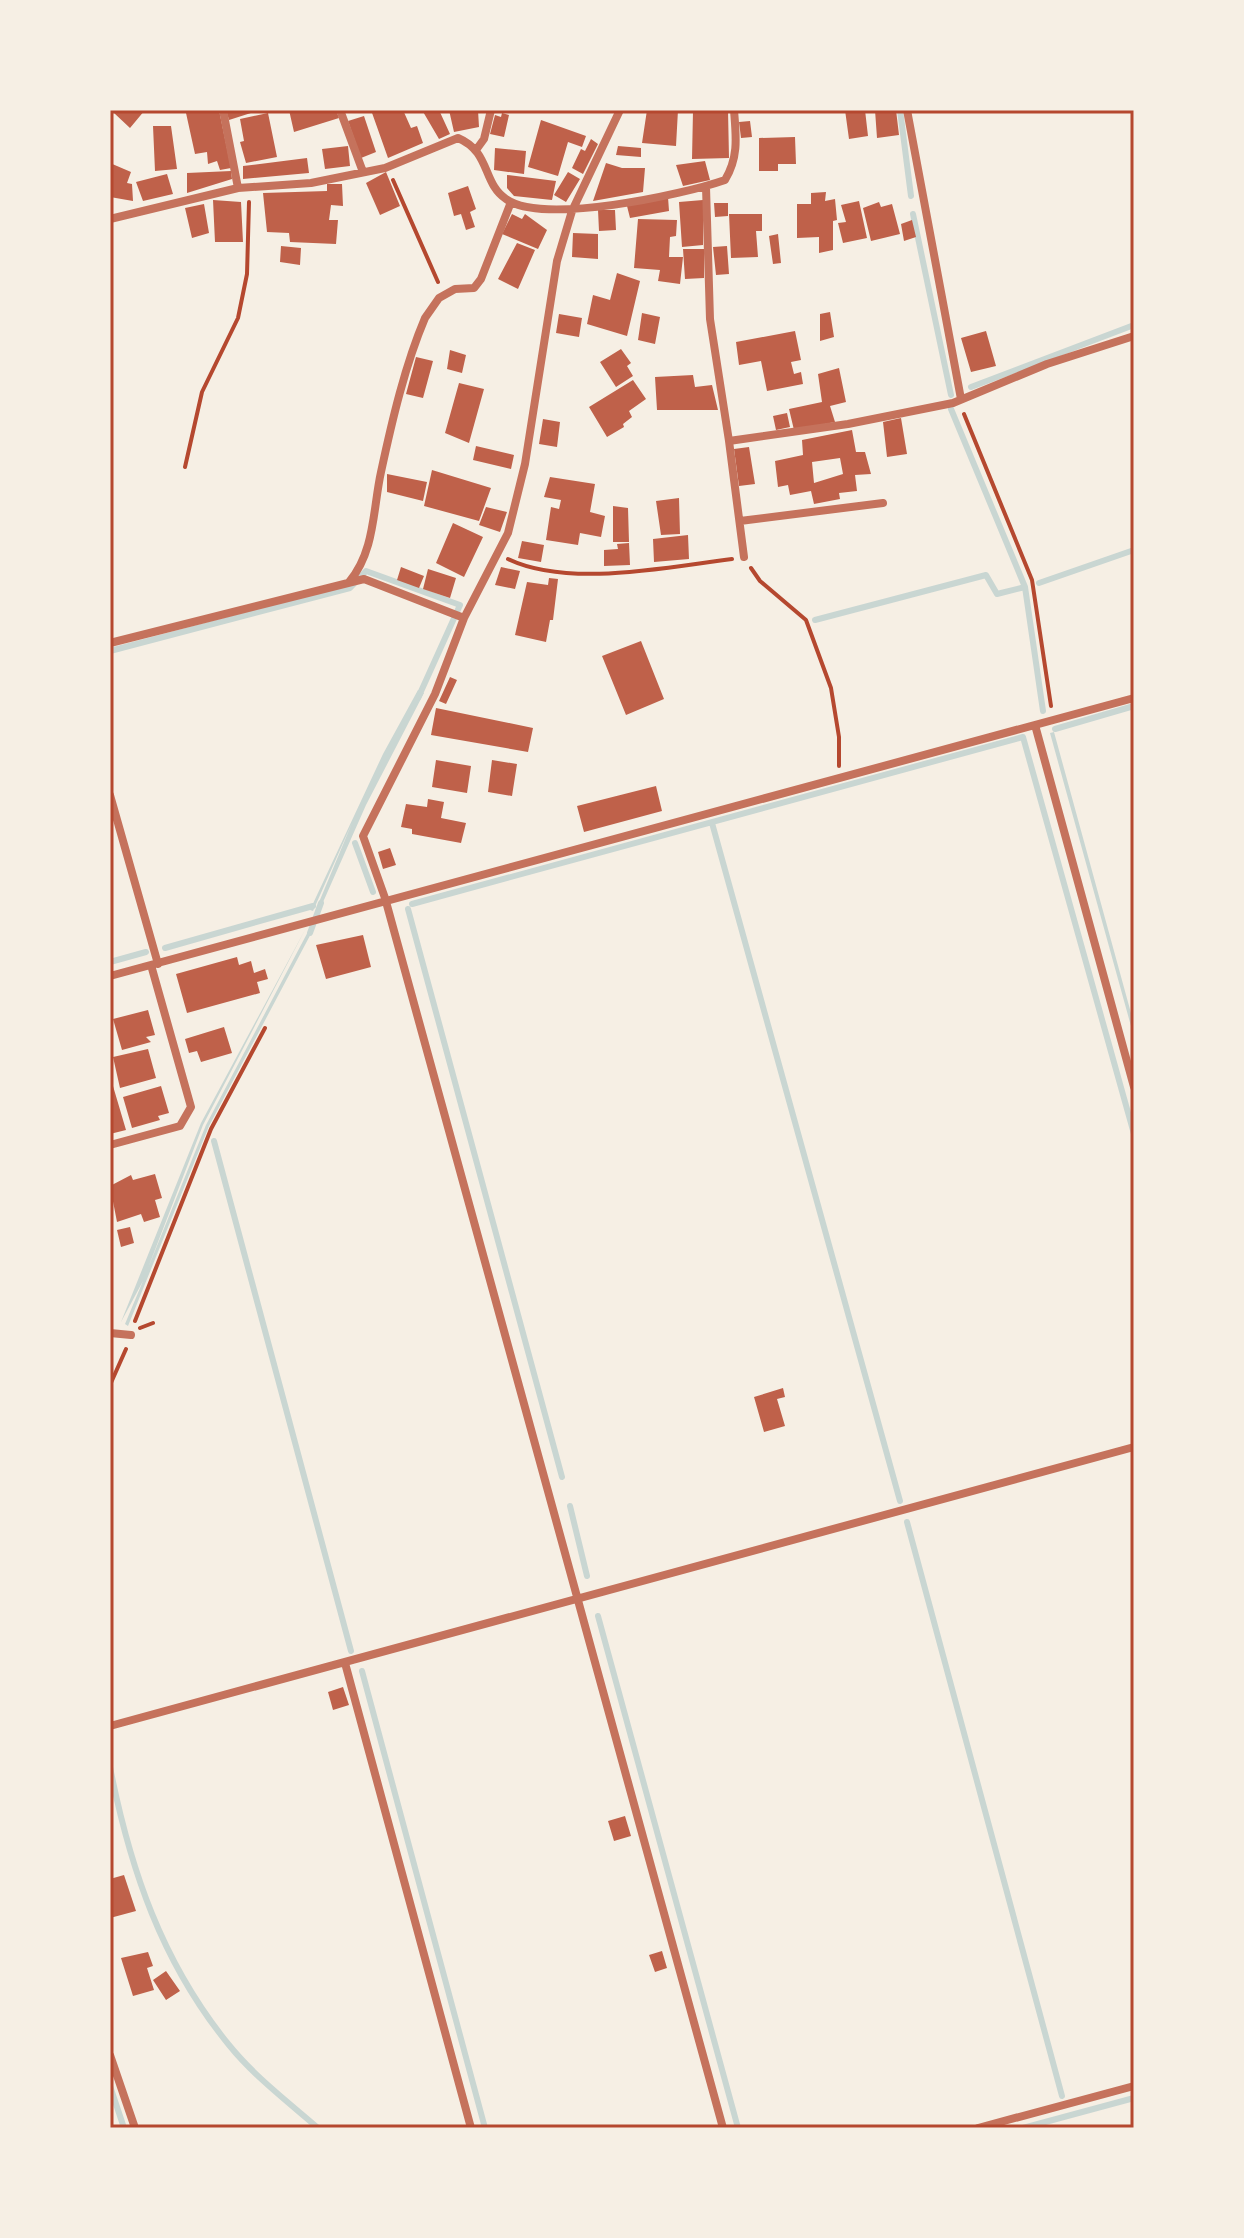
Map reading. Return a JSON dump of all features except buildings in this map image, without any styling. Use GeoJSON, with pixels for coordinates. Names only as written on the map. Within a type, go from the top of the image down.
{"type":"FeatureCollection","features":[{"type":"Feature","properties":{"kind":"street"},"geometry":{"type":"LineString","coordinates":[[223,110],[238,188]]}},
{"type":"Feature","properties":{"kind":"street"},"geometry":{"type":"LineString","coordinates":[[340,110],[363,172]]}},
{"type":"Feature","properties":{"kind":"street"},"geometry":{"type":"LineString","coordinates":[[476,150],[484,139],[491,110]]}},
{"type":"Feature","properties":{"kind":"street"},"geometry":{"type":"LineString","coordinates":[[620,110],[572,211],[557,261],[515,511],[499,554],[464,618],[435,694],[363,836],[385,898],[581,1600],[723,2128]]}},
{"type":"Feature","properties":{"kind":"street"},"geometry":{"type":"LineString","coordinates":[[110,219],[238,188],[311,183],[388,167],[458,138],[476,150],[502,197],[545,210],[572,211],[706,187],[725,180],[734,165],[734,110]]}},
{"type":"Feature","properties":{"kind":"street"},"geometry":{"type":"LineString","coordinates":[[907,110],[961,399]]}},
{"type":"Feature","properties":{"kind":"street"},"geometry":{"type":"LineString","coordinates":[[706,187],[710,319],[744,557]]}},
{"type":"Feature","properties":{"kind":"street"},"geometry":{"type":"LineString","coordinates":[[349,582],[362,563],[377,508],[380,474],[425,318],[439,298],[455,289],[474,288],[481,279],[511,202]]}},
{"type":"Feature","properties":{"kind":"street"},"geometry":{"type":"LineString","coordinates":[[729,441],[848,424],[961,399],[1047,364],[1134,336]]}},
{"type":"Feature","properties":{"kind":"street"},"geometry":{"type":"LineString","coordinates":[[740,521],[883,503]]}},
{"type":"Feature","properties":{"kind":"street"},"geometry":{"type":"LineString","coordinates":[[110,643],[364,579],[464,618]]}},
{"type":"Feature","properties":{"kind":"street"},"geometry":{"type":"LineString","coordinates":[[110,976],[385,898],[1134,698]]}},
{"type":"Feature","properties":{"kind":"street"},"geometry":{"type":"LineString","coordinates":[[1035,725],[1134,1087]]}},
{"type":"Feature","properties":{"kind":"street"},"geometry":{"type":"LineString","coordinates":[[110,795],[191,1107],[180,1126],[110,1145]]}},
{"type":"Feature","properties":{"kind":"street"},"geometry":{"type":"LineString","coordinates":[[110,1333],[131,1335]]}},
{"type":"Feature","properties":{"kind":"street"},"geometry":{"type":"LineString","coordinates":[[110,1726],[1134,1447]]}},
{"type":"Feature","properties":{"kind":"street"},"geometry":{"type":"LineString","coordinates":[[345,1663],[471,2128]]}},
{"type":"Feature","properties":{"kind":"street"},"geometry":{"type":"LineString","coordinates":[[110,2055],[135,2120],[135,2128]]}},
{"type":"Feature","properties":{"kind":"street"},"geometry":{"type":"LineString","coordinates":[[978,2128],[1134,2086]]}},
{"type":"Feature","properties":{"kind":"path"},"geometry":{"type":"LineString","coordinates":[[388,167],[442,292]]}},
{"type":"Feature","properties":{"kind":"path"},"geometry":{"type":"LineString","coordinates":[[185,467],[202,392],[238,318],[247,274],[250,187]]}},
{"type":"Feature","properties":{"kind":"path"},"geometry":{"type":"LineString","coordinates":[[961,399],[965,421],[1032,580],[1051,706],[1056,719]]}},
{"type":"Feature","properties":{"kind":"path"},"geometry":{"type":"LineString","coordinates":[[499,554],[524,566],[580,573],[744,557],[760,581],[806,620],[831,688],[839,737],[837,777]]}},
{"type":"Feature","properties":{"kind":"path"},"geometry":{"type":"LineString","coordinates":[[110,1385],[211,1129],[265,1028]]}},
{"type":"Feature","properties":{"kind":"shaded area"},"geometry":{"type":"Polygon","coordinates":[[[418,690],[424,693],[366,805],[320,909],[317,907],[352,823],[313,911],[310,910],[383,754],[418,690]]]}},
{"type":"Feature","properties":{"kind":"shaded area"},"geometry":{"type":"Polygon","coordinates":[[[1054,732],[1134,1024],[1134,1037],[1050,733],[1054,732]]]}},
{"type":"Feature","properties":{"kind":"shaded area"},"geometry":{"type":"Polygon","coordinates":[[[311,926],[314,928],[209,1126],[128,1326],[125,1324],[143,1281],[121,1322],[201,1123],[306,928],[203,1125],[148,1268],[206,1125],[311,926]]]}},
{"type":"Feature","properties":{"kind":"waterway"},"geometry":{"type":"LineString","coordinates":[[900,110],[911,196]]}},
{"type":"Feature","properties":{"kind":"waterway"},"geometry":{"type":"LineString","coordinates":[[913,214],[951,395]]}},
{"type":"Feature","properties":{"kind":"waterway"},"geometry":{"type":"LineString","coordinates":[[971,387],[1134,325]]}},
{"type":"Feature","properties":{"kind":"waterway"},"geometry":{"type":"LineString","coordinates":[[951,409],[1025,587],[1043,711]]}},
{"type":"Feature","properties":{"kind":"waterway"},"geometry":{"type":"LineString","coordinates":[[1039,583],[1134,550]]}},
{"type":"Feature","properties":{"kind":"waterway"},"geometry":{"type":"LineString","coordinates":[[110,651],[350,588],[366,571],[460,605],[418,698]]}},
{"type":"Feature","properties":{"kind":"waterway"},"geometry":{"type":"LineString","coordinates":[[815,620],[986,575],[997,594],[1025,587]]}},
{"type":"Feature","properties":{"kind":"waterway"},"geometry":{"type":"LineString","coordinates":[[1055,729],[1134,706]]}},
{"type":"Feature","properties":{"kind":"waterway"},"geometry":{"type":"LineString","coordinates":[[412,904],[1023,737],[1134,1134]]}},
{"type":"Feature","properties":{"kind":"waterway"},"geometry":{"type":"LineString","coordinates":[[712,823],[900,1501]]}},
{"type":"Feature","properties":{"kind":"waterway"},"geometry":{"type":"LineString","coordinates":[[355,843],[373,892]]}},
{"type":"Feature","properties":{"kind":"waterway"},"geometry":{"type":"LineString","coordinates":[[310,933],[321,903]]}},
{"type":"Feature","properties":{"kind":"waterway"},"geometry":{"type":"LineString","coordinates":[[165,948],[313,906]]}},
{"type":"Feature","properties":{"kind":"waterway"},"geometry":{"type":"LineString","coordinates":[[408,909],[562,1477]]}},
{"type":"Feature","properties":{"kind":"waterway"},"geometry":{"type":"LineString","coordinates":[[110,962],[146,952]]}},
{"type":"Feature","properties":{"kind":"waterway"},"geometry":{"type":"LineString","coordinates":[[214,1141],[351,1651]]}},
{"type":"Feature","properties":{"kind":"waterway"},"geometry":{"type":"LineString","coordinates":[[570,1506],[587,1576]]}},
{"type":"Feature","properties":{"kind":"waterway"},"geometry":{"type":"LineString","coordinates":[[907,1522],[1062,2096]]}},
{"type":"Feature","properties":{"kind":"waterway"},"geometry":{"type":"LineString","coordinates":[[598,1616],[738,2128]]}},
{"type":"Feature","properties":{"kind":"waterway"},"geometry":{"type":"LineString","coordinates":[[362,1671],[485,2128]]}},
{"type":"Feature","properties":{"kind":"waterway"},"geometry":{"type":"LineString","coordinates":[[110,1767],[139,1878],[167,1948],[185,1981],[229,2045],[318,2128]]}},
{"type":"Feature","properties":{"kind":"waterway"},"geometry":{"type":"LineString","coordinates":[[110,2086],[124,2128]]}},
{"type":"Feature","properties":{"kind":"waterway"},"geometry":{"type":"LineString","coordinates":[[1023,2128],[1134,2098]]}}]}
